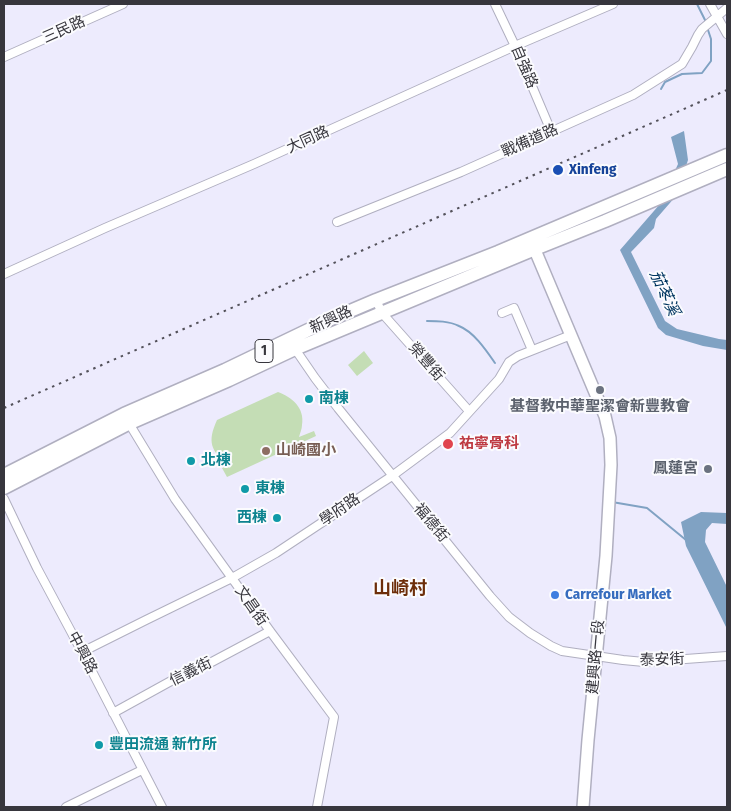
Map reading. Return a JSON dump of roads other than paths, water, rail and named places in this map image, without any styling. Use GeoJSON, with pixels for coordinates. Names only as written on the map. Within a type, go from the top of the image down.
{"type":"FeatureCollection","features":[{"type":"Feature","properties":{"kind":"main road","name":"新興路"},"geometry":{"type":"LineString","coordinates":[[292,344],[335,334],[688,171],[727,155]]}},
{"type":"Feature","properties":{"kind":"main road","name":"新興路"},"geometry":{"type":"LineString","coordinates":[[4,475],[126,419],[229,380],[292,344],[329,320],[376,300],[655,200],[727,169]]}},
{"type":"Feature","properties":{"kind":"main road","name":"新興路"},"geometry":{"type":"LineString","coordinates":[[4,488],[126,419]]}},
{"type":"Feature","properties":{"kind":"street","name":"三民路"},"geometry":{"type":"LineString","coordinates":[[4,56],[123,4]]}},
{"type":"Feature","properties":{"kind":"street","name":"自強路"},"geometry":{"type":"LineString","coordinates":[[495,4],[551,132]]}},
{"type":"Feature","properties":{"kind":"street","name":"大同路"},"geometry":{"type":"LineString","coordinates":[[4,274],[613,4]]}},
{"type":"Feature","properties":{"kind":"street"},"geometry":{"type":"LineString","coordinates":[[710,4],[727,34]]}},
{"type":"Feature","properties":{"kind":"street"},"geometry":{"type":"LineString","coordinates":[[717,16],[727,8]]}},
{"type":"Feature","properties":{"kind":"street","name":"戰備道路"},"geometry":{"type":"LineString","coordinates":[[336,222],[461,172],[633,95],[682,64],[702,29],[717,16]]}},
{"type":"Feature","properties":{"kind":"street","name":"建興路一段"},"geometry":{"type":"LineString","coordinates":[[533,244],[605,416],[610,438],[611,465],[606,556],[583,807]]}},
{"type":"Feature","properties":{"kind":"street","name":"榮豐街"},"geometry":{"type":"LineString","coordinates":[[376,300],[382,312],[469,411]]}},
{"type":"Feature","properties":{"kind":"street"},"geometry":{"type":"LineString","coordinates":[[502,313],[514,308],[532,350]]}},
{"type":"Feature","properties":{"kind":"street","name":"學府路"},"geometry":{"type":"LineString","coordinates":[[82,652],[232,578],[276,553],[392,476],[450,432],[499,379],[509,362],[518,356],[571,335]]}},
{"type":"Feature","properties":{"kind":"street","name":"福德街"},"geometry":{"type":"LineString","coordinates":[[292,344],[314,378],[392,476],[509,617],[551,646],[562,650],[597,656]]}},
{"type":"Feature","properties":{"kind":"street","name":"文昌街"},"geometry":{"type":"LineString","coordinates":[[126,419],[175,499],[270,632],[334,717],[317,807]]}},
{"type":"Feature","properties":{"kind":"street","name":"中興路"},"geometry":{"type":"LineString","coordinates":[[4,499],[37,568],[162,807]]}},
{"type":"Feature","properties":{"kind":"street","name":"信義街"},"geometry":{"type":"LineString","coordinates":[[113,713],[171,681],[270,632]]}},
{"type":"Feature","properties":{"kind":"street","name":"泰安街"},"geometry":{"type":"LineString","coordinates":[[597,656],[644,662],[727,656]]}},
{"type":"Feature","properties":{"kind":"street"},"geometry":{"type":"LineString","coordinates":[[66,807],[142,770]]}},
{"type":"Feature","properties":{"kind":"water","name":"茄苳溪"},"geometry":{"type":"Polygon","coordinates":[[[684,131],[688,160],[676,196],[656,219],[654,228],[631,252],[665,321],[677,329],[727,340],[727,350],[703,346],[666,335],[658,328],[620,250],[660,204],[678,164],[671,137],[684,131]]]}},
{"type":"Feature","properties":{"kind":"water"},"geometry":{"type":"Polygon","coordinates":[[[701,512],[727,513],[727,524],[712,523],[706,530],[705,542],[727,587],[727,629],[686,546],[681,522],[701,512]]]}},
{"type":"Feature","properties":{"kind":"waterway","name":"茄苳溪"},"geometry":{"type":"LineString","coordinates":[[697,4],[706,22]]}},
{"type":"Feature","properties":{"kind":"waterway","name":"茄苳溪"},"geometry":{"type":"LineString","coordinates":[[661,89],[665,82],[682,74],[702,73],[711,61],[711,39],[707,27]]}},
{"type":"Feature","properties":{"kind":"waterway"},"geometry":{"type":"LineString","coordinates":[[427,321],[455,324],[470,332],[495,363]]}},
{"type":"Feature","properties":{"kind":"waterway"},"geometry":{"type":"LineString","coordinates":[[612,502],[647,508],[686,540]]}},
{"type":"Feature","properties":{"kind":"railway"},"geometry":{"type":"LineString","coordinates":[[4,408],[727,90]]}},
{"type":"Feature","properties":{"kind":"place","name":"Xinfeng"},"geometry":{"type":"Point","coordinates":[558,170]}},
{"type":"Feature","properties":{"kind":"place","name":"基督教中華聖潔會新豐教會"},"geometry":{"type":"Point","coordinates":[600,390]}},
{"type":"Feature","properties":{"kind":"place","name":"南棟"},"geometry":{"type":"Point","coordinates":[309,399]}},
{"type":"Feature","properties":{"kind":"place","name":"祐寧骨科"},"geometry":{"type":"Point","coordinates":[448,444]}},
{"type":"Feature","properties":{"kind":"place","name":"山崎國小"},"geometry":{"type":"Point","coordinates":[266,451]}},
{"type":"Feature","properties":{"kind":"place","name":"北棟"},"geometry":{"type":"Point","coordinates":[191,461]}},
{"type":"Feature","properties":{"kind":"place","name":"鳳蓮宮"},"geometry":{"type":"Point","coordinates":[708,469]}},
{"type":"Feature","properties":{"kind":"place","name":"東棟"},"geometry":{"type":"Point","coordinates":[245,489]}},
{"type":"Feature","properties":{"kind":"place","name":"西棟"},"geometry":{"type":"Point","coordinates":[277,518]}},
{"type":"Feature","properties":{"kind":"place","name":"Carrefour Market"},"geometry":{"type":"Point","coordinates":[555,595]}},
{"type":"Feature","properties":{"kind":"place","name":"豐田流通 新竹所"},"geometry":{"type":"Point","coordinates":[99,745]}},
{"type":"Feature","properties":{"kind":"district","name":"山崎村"},"geometry":{"type":"Point","coordinates":[400,589]}}]}
